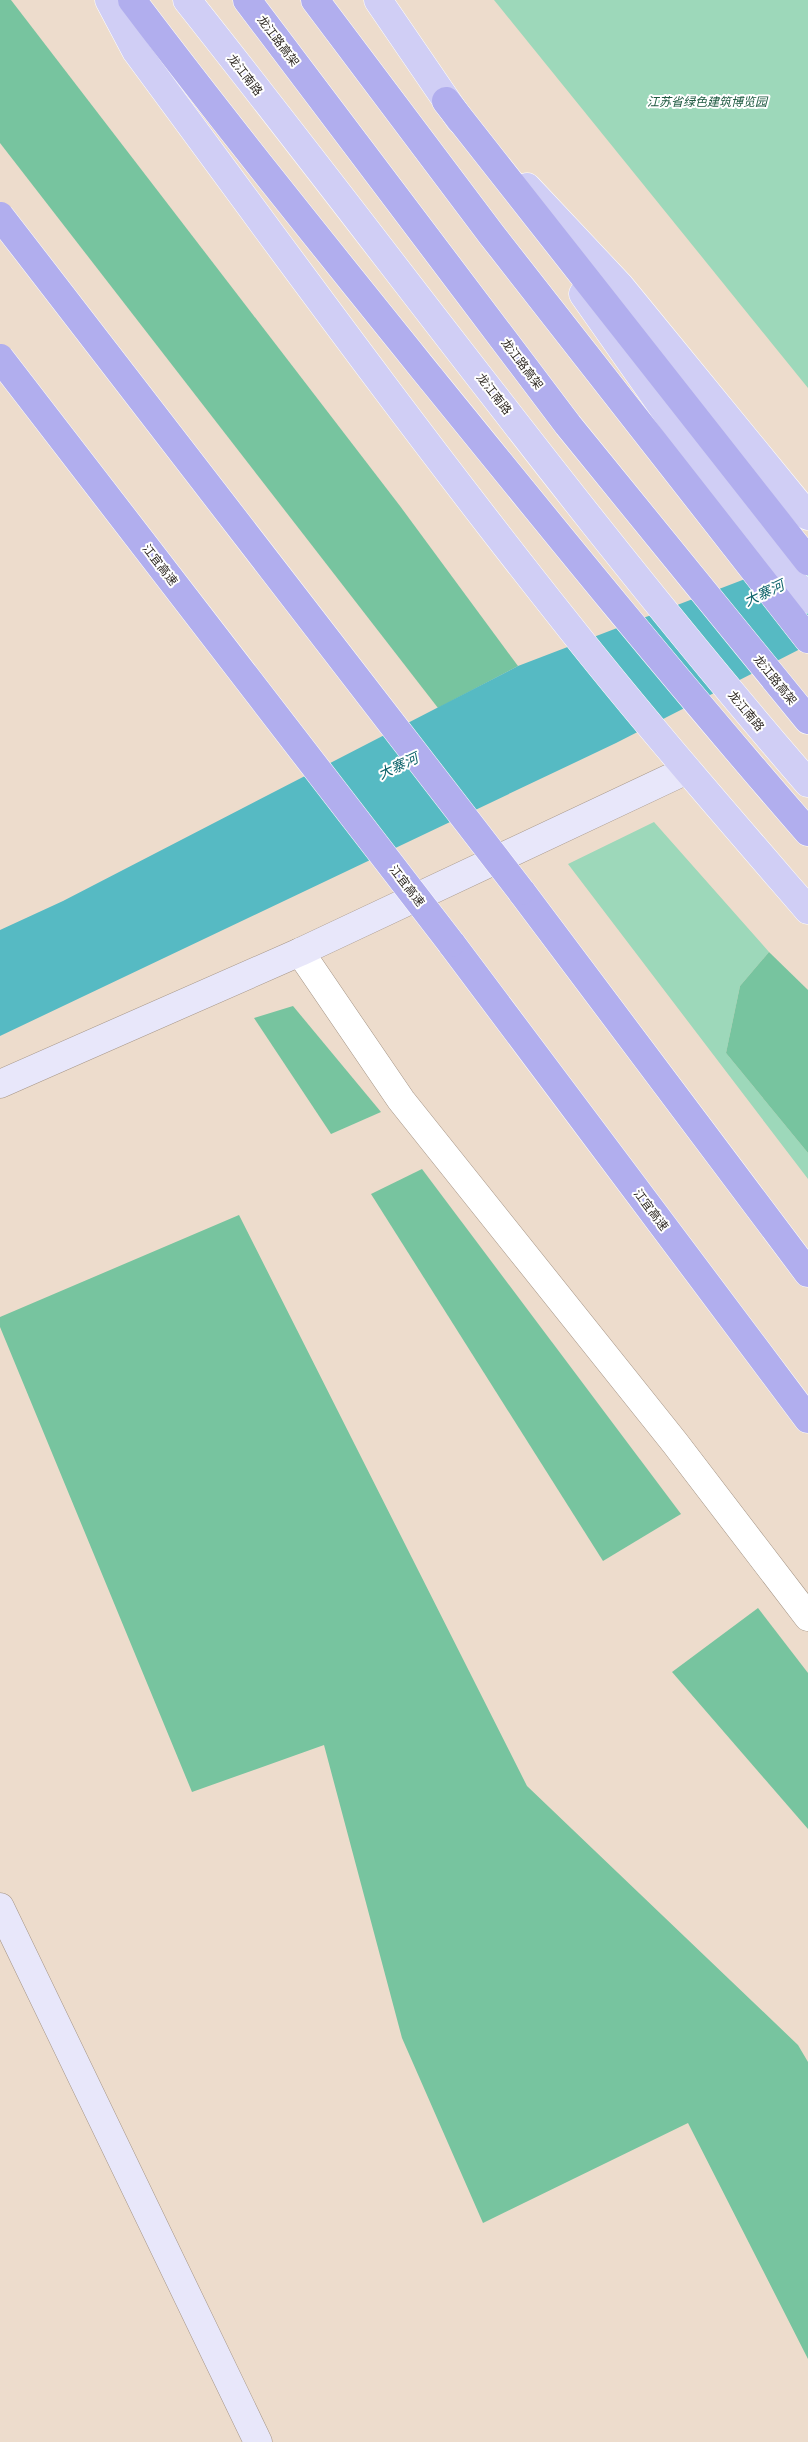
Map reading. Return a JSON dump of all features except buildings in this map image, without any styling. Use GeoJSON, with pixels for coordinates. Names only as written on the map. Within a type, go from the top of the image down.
{"type":"FeatureCollection","features":[{"type":"Feature","properties":{"kind":"highway"},"geometry":{"type":"LineString","coordinates":[[132,0],[218,112],[603,591],[808,832]]}},
{"type":"Feature","properties":{"kind":"highway","name":"龙江路高架"},"geometry":{"type":"LineString","coordinates":[[247,0],[568,425],[808,720]]}},
{"type":"Feature","properties":{"kind":"highway"},"geometry":{"type":"LineString","coordinates":[[315,0],[491,234],[808,639]]}},
{"type":"Feature","properties":{"kind":"highway"},"geometry":{"type":"LineString","coordinates":[[446,101],[808,561]]}},
{"type":"Feature","properties":{"kind":"highway"},"geometry":{"type":"LineString","coordinates":[[0,216],[521,891],[808,1273]]}},
{"type":"Feature","properties":{"kind":"highway","name":"江宜高速"},"geometry":{"type":"LineString","coordinates":[[0,358],[451,943],[808,1419]]}},
{"type":"Feature","properties":{"kind":"main road"},"geometry":{"type":"LineString","coordinates":[[109,0],[136,52],[377,378],[565,621],[687,770],[808,910]]}},
{"type":"Feature","properties":{"kind":"main road","name":"龙江南路"},"geometry":{"type":"LineString","coordinates":[[187,0],[642,586],[739,704],[808,783]]}},
{"type":"Feature","properties":{"kind":"main road"},"geometry":{"type":"LineString","coordinates":[[378,0],[446,101],[746,526],[808,599]]}},
{"type":"Feature","properties":{"kind":"main road"},"geometry":{"type":"LineString","coordinates":[[446,101],[620,286],[803,510]]}},
{"type":"Feature","properties":{"kind":"street"},"geometry":{"type":"LineString","coordinates":[[0,1084],[300,952],[687,770]]}},
{"type":"Feature","properties":{"kind":"street"},"geometry":{"type":"LineString","coordinates":[[300,952],[401,1100],[675,1443],[808,1617]]}},
{"type":"Feature","properties":{"kind":"street"},"geometry":{"type":"LineString","coordinates":[[0,1906],[258,2442]]}},
{"type":"Feature","properties":{"kind":"green space"},"geometry":{"type":"Polygon","coordinates":[[[0,0],[11,0],[400,506],[518,666],[438,708],[0,143],[0,0]]]}},
{"type":"Feature","properties":{"kind":"green space","name":"江苏省绿色建筑博览园"},"geometry":{"type":"Polygon","coordinates":[[[494,0],[808,0],[808,388],[494,0]]]}},
{"type":"Feature","properties":{"kind":"green space"},"geometry":{"type":"Polygon","coordinates":[[[654,822],[769,952],[740,986],[726,1053],[808,1153],[808,1179],[568,864],[654,822]]]}},
{"type":"Feature","properties":{"kind":"green space"},"geometry":{"type":"Polygon","coordinates":[[[769,952],[808,990],[808,1153],[726,1053],[740,986],[769,952]]]}},
{"type":"Feature","properties":{"kind":"green space"},"geometry":{"type":"Polygon","coordinates":[[[293,1006],[381,1112],[331,1134],[254,1018],[293,1006]]]}},
{"type":"Feature","properties":{"kind":"green space"},"geometry":{"type":"Polygon","coordinates":[[[422,1169],[681,1514],[603,1561],[371,1194],[422,1169]]]}},
{"type":"Feature","properties":{"kind":"green space"},"geometry":{"type":"Polygon","coordinates":[[[239,1215],[527,1786],[798,2045],[808,2062],[808,2359],[688,2123],[483,2223],[402,2038],[324,1745],[192,1792],[0,1327],[0,1317],[239,1215]]]}},
{"type":"Feature","properties":{"kind":"green space"},"geometry":{"type":"Polygon","coordinates":[[[758,1608],[808,1673],[808,1829],[672,1672],[758,1608]]]}},
{"type":"Feature","properties":{"kind":"water","name":"大寨河"},"geometry":{"type":"Polygon","coordinates":[[[808,555],[808,645],[616,743],[0,1036],[0,930],[63,901],[518,666],[808,555]]]}}]}
